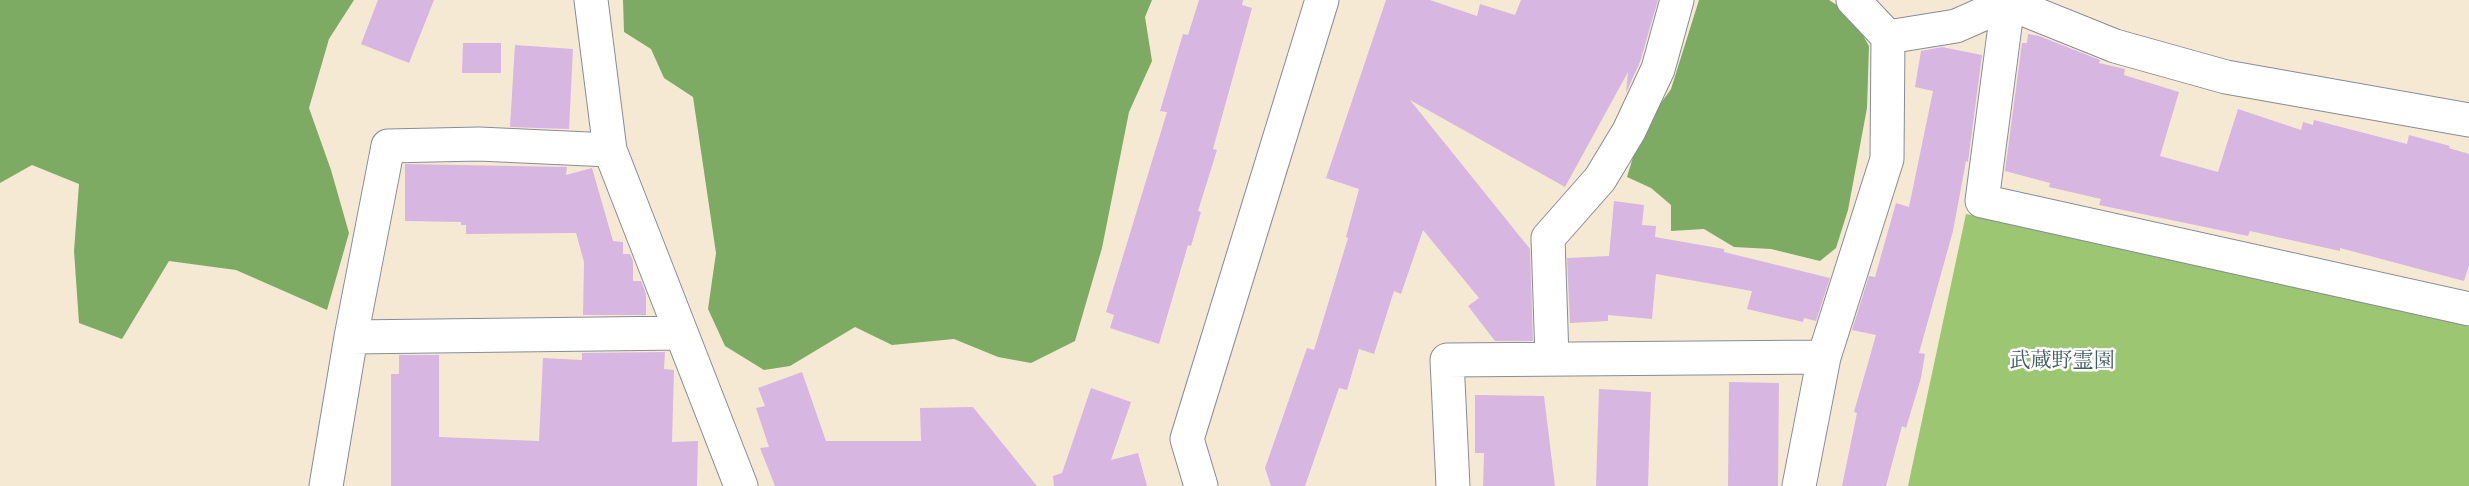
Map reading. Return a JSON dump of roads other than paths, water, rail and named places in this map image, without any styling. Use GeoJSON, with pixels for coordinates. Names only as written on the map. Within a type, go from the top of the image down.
{"type":"FeatureCollection","features":[{"type":"Feature","properties":{"kind":"street"},"geometry":{"type":"LineString","coordinates":[[591,0],[610,150],[741,486]]}},
{"type":"Feature","properties":{"kind":"street"},"geometry":{"type":"LineString","coordinates":[[1201,486],[1187,439],[1322,0]]}},
{"type":"Feature","properties":{"kind":"street"},"geometry":{"type":"LineString","coordinates":[[1552,358],[1548,238],[1600,179],[1629,131],[1658,69],[1677,0]]}},
{"type":"Feature","properties":{"kind":"street"},"geometry":{"type":"LineString","coordinates":[[1799,486],[1824,357],[1887,159],[1888,37],[1853,0]]}},
{"type":"Feature","properties":{"kind":"street"},"geometry":{"type":"LineString","coordinates":[[1888,37],[1956,26],[2008,3],[2115,46],[2226,77],[2469,120]]}},
{"type":"Feature","properties":{"kind":"street"},"geometry":{"type":"LineString","coordinates":[[2008,3],[1982,201],[2469,309]]}},
{"type":"Feature","properties":{"kind":"street"},"geometry":{"type":"LineString","coordinates":[[326,486],[351,337],[388,146],[479,144],[610,150]]}},
{"type":"Feature","properties":{"kind":"street"},"geometry":{"type":"LineString","coordinates":[[351,337],[681,333]]}},
{"type":"Feature","properties":{"kind":"street"},"geometry":{"type":"LineString","coordinates":[[1453,486],[1448,360],[1824,357]]}},
{"type":"Feature","properties":{"kind":"park label","name":"武蔵野霊園"},"geometry":{"type":"Point","coordinates":[2062,361]}}]}
